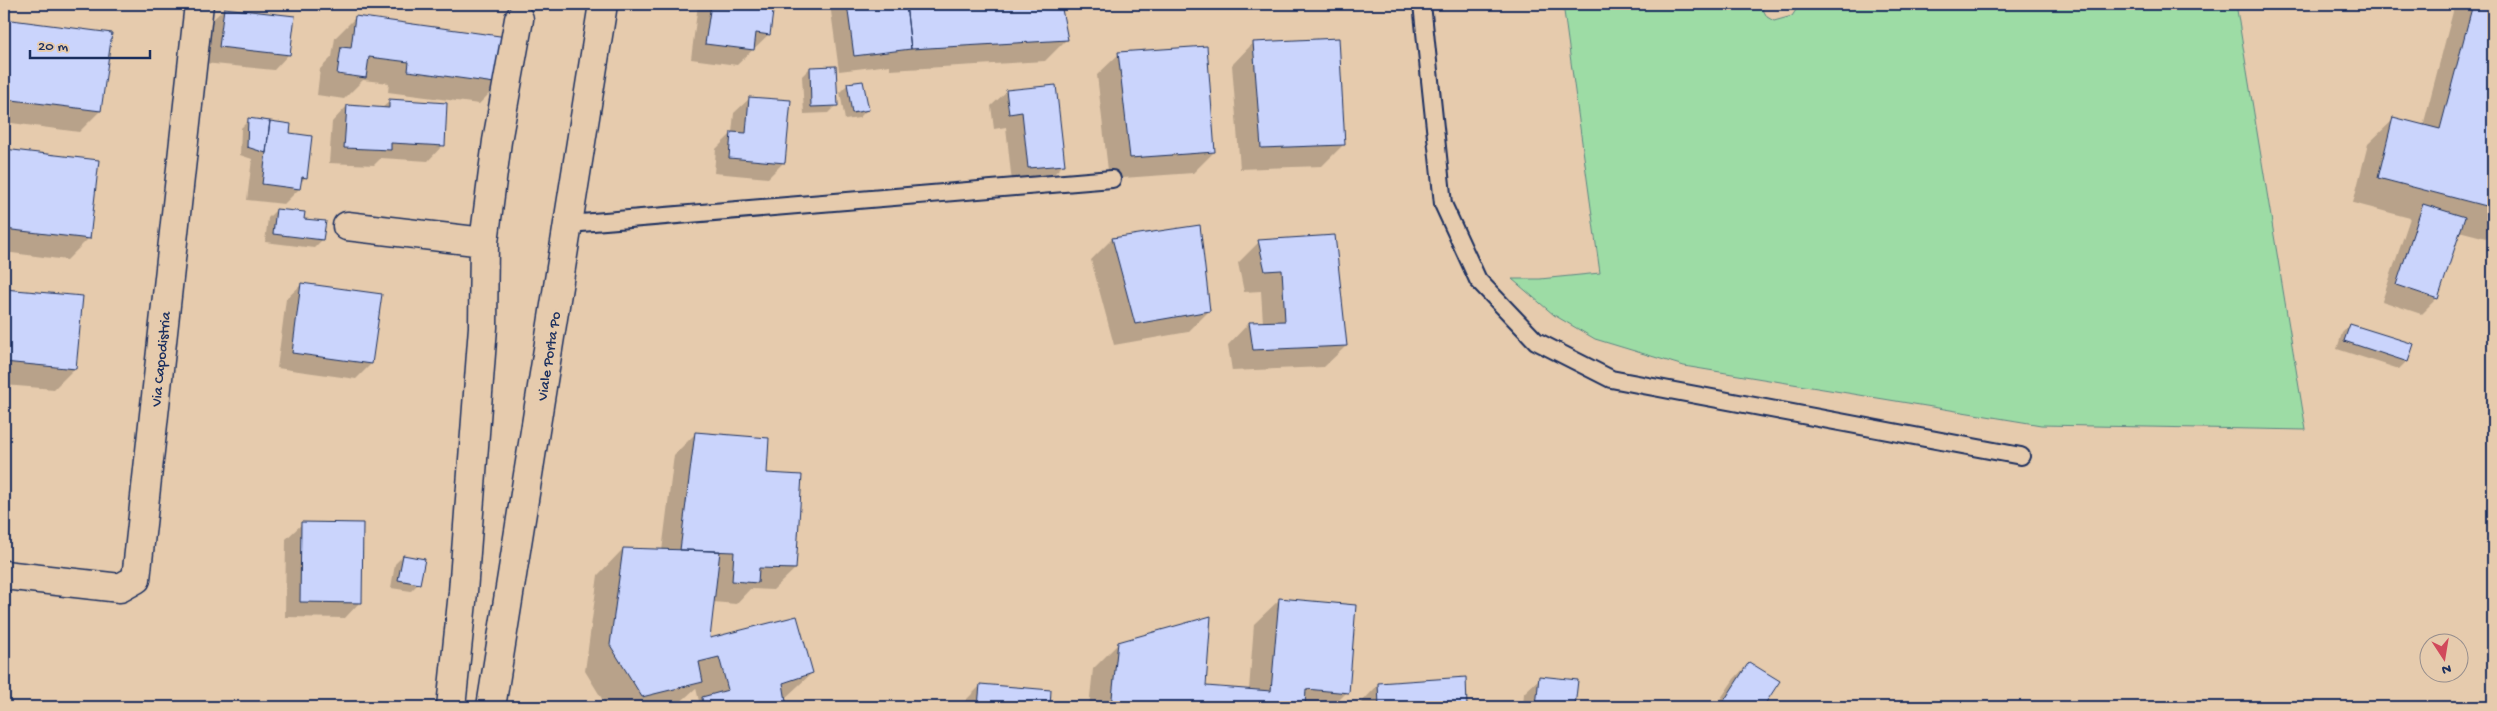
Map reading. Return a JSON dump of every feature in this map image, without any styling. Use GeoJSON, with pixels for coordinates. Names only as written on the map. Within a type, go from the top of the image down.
{"type":"FeatureCollection","features":[{"type":"Feature","properties":{"kind":"street","name":"Via Capodistria"},"geometry":{"type":"LineString","coordinates":[[4,575],[120,588],[136,579],[199,4]]}},
{"type":"Feature","properties":{"kind":"street","name":"Viale Porta Po"},"geometry":{"type":"LineString","coordinates":[[491,707],[603,4]]}},
{"type":"Feature","properties":{"kind":"street"},"geometry":{"type":"LineString","coordinates":[[451,707],[464,592],[483,327],[484,242],[497,141],[519,19]]}},
{"type":"Feature","properties":{"kind":"street"},"geometry":{"type":"LineString","coordinates":[[348,226],[484,242]]}},
{"type":"Feature","properties":{"kind":"lane"},"geometry":{"type":"LineString","coordinates":[[1422,4],[1443,204],[1478,280],[1536,341],[1611,379],[2021,456]]}},
{"type":"Feature","properties":{"kind":"lane"},"geometry":{"type":"LineString","coordinates":[[569,224],[1112,178]]}},
{"type":"Feature","properties":{"kind":"green space"},"geometry":{"type":"Polygon","coordinates":[[[1563,4],[1760,4],[1767,17],[1774,21],[1792,16],[1800,4],[2236,4],[2306,430],[2041,425],[1684,366],[1595,339],[1554,315],[1512,279],[1540,279],[1600,273],[1563,4]]]}},
{"type":"Feature","properties":{"kind":"building"},"geometry":{"type":"Polygon","coordinates":[[[711,4],[774,4],[770,35],[756,33],[754,50],[705,44],[711,4]]]}},
{"type":"Feature","properties":{"kind":"building"},"geometry":{"type":"Polygon","coordinates":[[[847,4],[906,4],[911,49],[854,56],[847,4]]]}},
{"type":"Feature","properties":{"kind":"building"},"geometry":{"type":"Polygon","coordinates":[[[906,4],[1061,4],[1068,40],[911,49],[906,4]]]}},
{"type":"Feature","properties":{"kind":"building"},"geometry":{"type":"Polygon","coordinates":[[[2473,4],[2493,4],[2493,208],[2378,178],[2393,117],[2440,129],[2473,4]]]}},
{"type":"Feature","properties":{"kind":"building"},"geometry":{"type":"Polygon","coordinates":[[[224,8],[295,16],[290,55],[219,47],[224,8]]]}},
{"type":"Feature","properties":{"kind":"building"},"geometry":{"type":"Polygon","coordinates":[[[355,16],[507,37],[502,84],[408,71],[409,62],[369,57],[366,78],[337,74],[341,47],[351,48],[355,16]]]}},
{"type":"Feature","properties":{"kind":"building"},"geometry":{"type":"Polygon","coordinates":[[[4,19],[112,33],[101,111],[4,99],[4,19]]]}},
{"type":"Feature","properties":{"kind":"building"},"geometry":{"type":"Polygon","coordinates":[[[1339,38],[1345,145],[1261,148],[1253,42],[1339,38]]]}},
{"type":"Feature","properties":{"kind":"building"},"geometry":{"type":"Polygon","coordinates":[[[1207,46],[1215,152],[1130,158],[1118,52],[1207,46]]]}},
{"type":"Feature","properties":{"kind":"building"},"geometry":{"type":"Polygon","coordinates":[[[836,66],[838,106],[811,107],[810,67],[836,66]]]}},
{"type":"Feature","properties":{"kind":"building"},"geometry":{"type":"Polygon","coordinates":[[[863,81],[869,110],[852,113],[847,83],[863,81]]]}},
{"type":"Feature","properties":{"kind":"building"},"geometry":{"type":"Polygon","coordinates":[[[1056,85],[1065,165],[1028,168],[1022,112],[1009,114],[1006,90],[1056,85]]]}},
{"type":"Feature","properties":{"kind":"building"},"geometry":{"type":"Polygon","coordinates":[[[749,97],[791,100],[785,163],[729,158],[731,132],[746,133],[749,97]]]}},
{"type":"Feature","properties":{"kind":"building"},"geometry":{"type":"Polygon","coordinates":[[[389,99],[447,103],[445,146],[391,143],[391,150],[344,148],[347,105],[389,108],[389,99]]]}},
{"type":"Feature","properties":{"kind":"building"},"geometry":{"type":"Polygon","coordinates":[[[248,118],[270,121],[266,153],[247,147],[248,118]]]}},
{"type":"Feature","properties":{"kind":"building"},"geometry":{"type":"Polygon","coordinates":[[[270,121],[291,124],[290,133],[312,136],[307,178],[302,177],[300,189],[262,184],[270,121]]]}},
{"type":"Feature","properties":{"kind":"building"},"geometry":{"type":"Polygon","coordinates":[[[4,149],[99,160],[90,239],[4,229],[4,149]]]}},
{"type":"Feature","properties":{"kind":"building"},"geometry":{"type":"Polygon","coordinates":[[[2423,204],[2465,217],[2438,299],[2396,285],[2423,204]]]}},
{"type":"Feature","properties":{"kind":"building"},"geometry":{"type":"Polygon","coordinates":[[[276,209],[305,212],[304,219],[326,221],[323,240],[273,234],[276,209]]]}},
{"type":"Feature","properties":{"kind":"building"},"geometry":{"type":"Polygon","coordinates":[[[1200,225],[1210,311],[1135,324],[1112,238],[1200,225]]]}},
{"type":"Feature","properties":{"kind":"building"},"geometry":{"type":"Polygon","coordinates":[[[1335,235],[1347,346],[1253,350],[1249,322],[1285,321],[1282,270],[1265,271],[1258,240],[1335,235]]]}},
{"type":"Feature","properties":{"kind":"building"},"geometry":{"type":"Polygon","coordinates":[[[301,283],[382,294],[372,364],[292,353],[301,283]]]}},
{"type":"Feature","properties":{"kind":"building"},"geometry":{"type":"Polygon","coordinates":[[[4,289],[83,296],[76,369],[4,362],[4,289]]]}},
{"type":"Feature","properties":{"kind":"building"},"geometry":{"type":"Polygon","coordinates":[[[2350,324],[2414,344],[2408,362],[2344,341],[2350,324]]]}},
{"type":"Feature","properties":{"kind":"building"},"geometry":{"type":"Polygon","coordinates":[[[695,432],[769,438],[767,473],[802,475],[796,569],[759,568],[758,583],[732,581],[734,552],[680,550],[695,432]]]}},
{"type":"Feature","properties":{"kind":"building"},"geometry":{"type":"Polygon","coordinates":[[[301,522],[363,523],[362,603],[300,602],[301,522]]]}},
{"type":"Feature","properties":{"kind":"building"},"geometry":{"type":"Polygon","coordinates":[[[623,548],[720,551],[710,638],[797,616],[813,673],[783,683],[787,707],[703,707],[702,697],[728,690],[719,657],[699,662],[703,682],[642,697],[610,645],[623,548]]]}},
{"type":"Feature","properties":{"kind":"building"},"geometry":{"type":"Polygon","coordinates":[[[403,555],[425,559],[420,584],[398,580],[403,555]]]}},
{"type":"Feature","properties":{"kind":"building"},"geometry":{"type":"Polygon","coordinates":[[[1279,598],[1356,605],[1349,693],[1306,689],[1305,707],[1111,707],[1118,642],[1211,616],[1206,686],[1271,691],[1279,598]]]}},
{"type":"Feature","properties":{"kind":"building"},"geometry":{"type":"Polygon","coordinates":[[[1749,662],[1780,681],[1763,707],[1726,707],[1722,704],[1749,662]]]}},
{"type":"Feature","properties":{"kind":"building"},"geometry":{"type":"Polygon","coordinates":[[[1539,676],[1578,680],[1575,707],[1536,707],[1539,676]]]}},
{"type":"Feature","properties":{"kind":"building"},"geometry":{"type":"Polygon","coordinates":[[[1466,677],[1467,707],[1379,707],[1378,683],[1466,677]]]}},
{"type":"Feature","properties":{"kind":"building"},"geometry":{"type":"Polygon","coordinates":[[[980,684],[1051,690],[1050,707],[978,707],[980,684]]]}}]}
